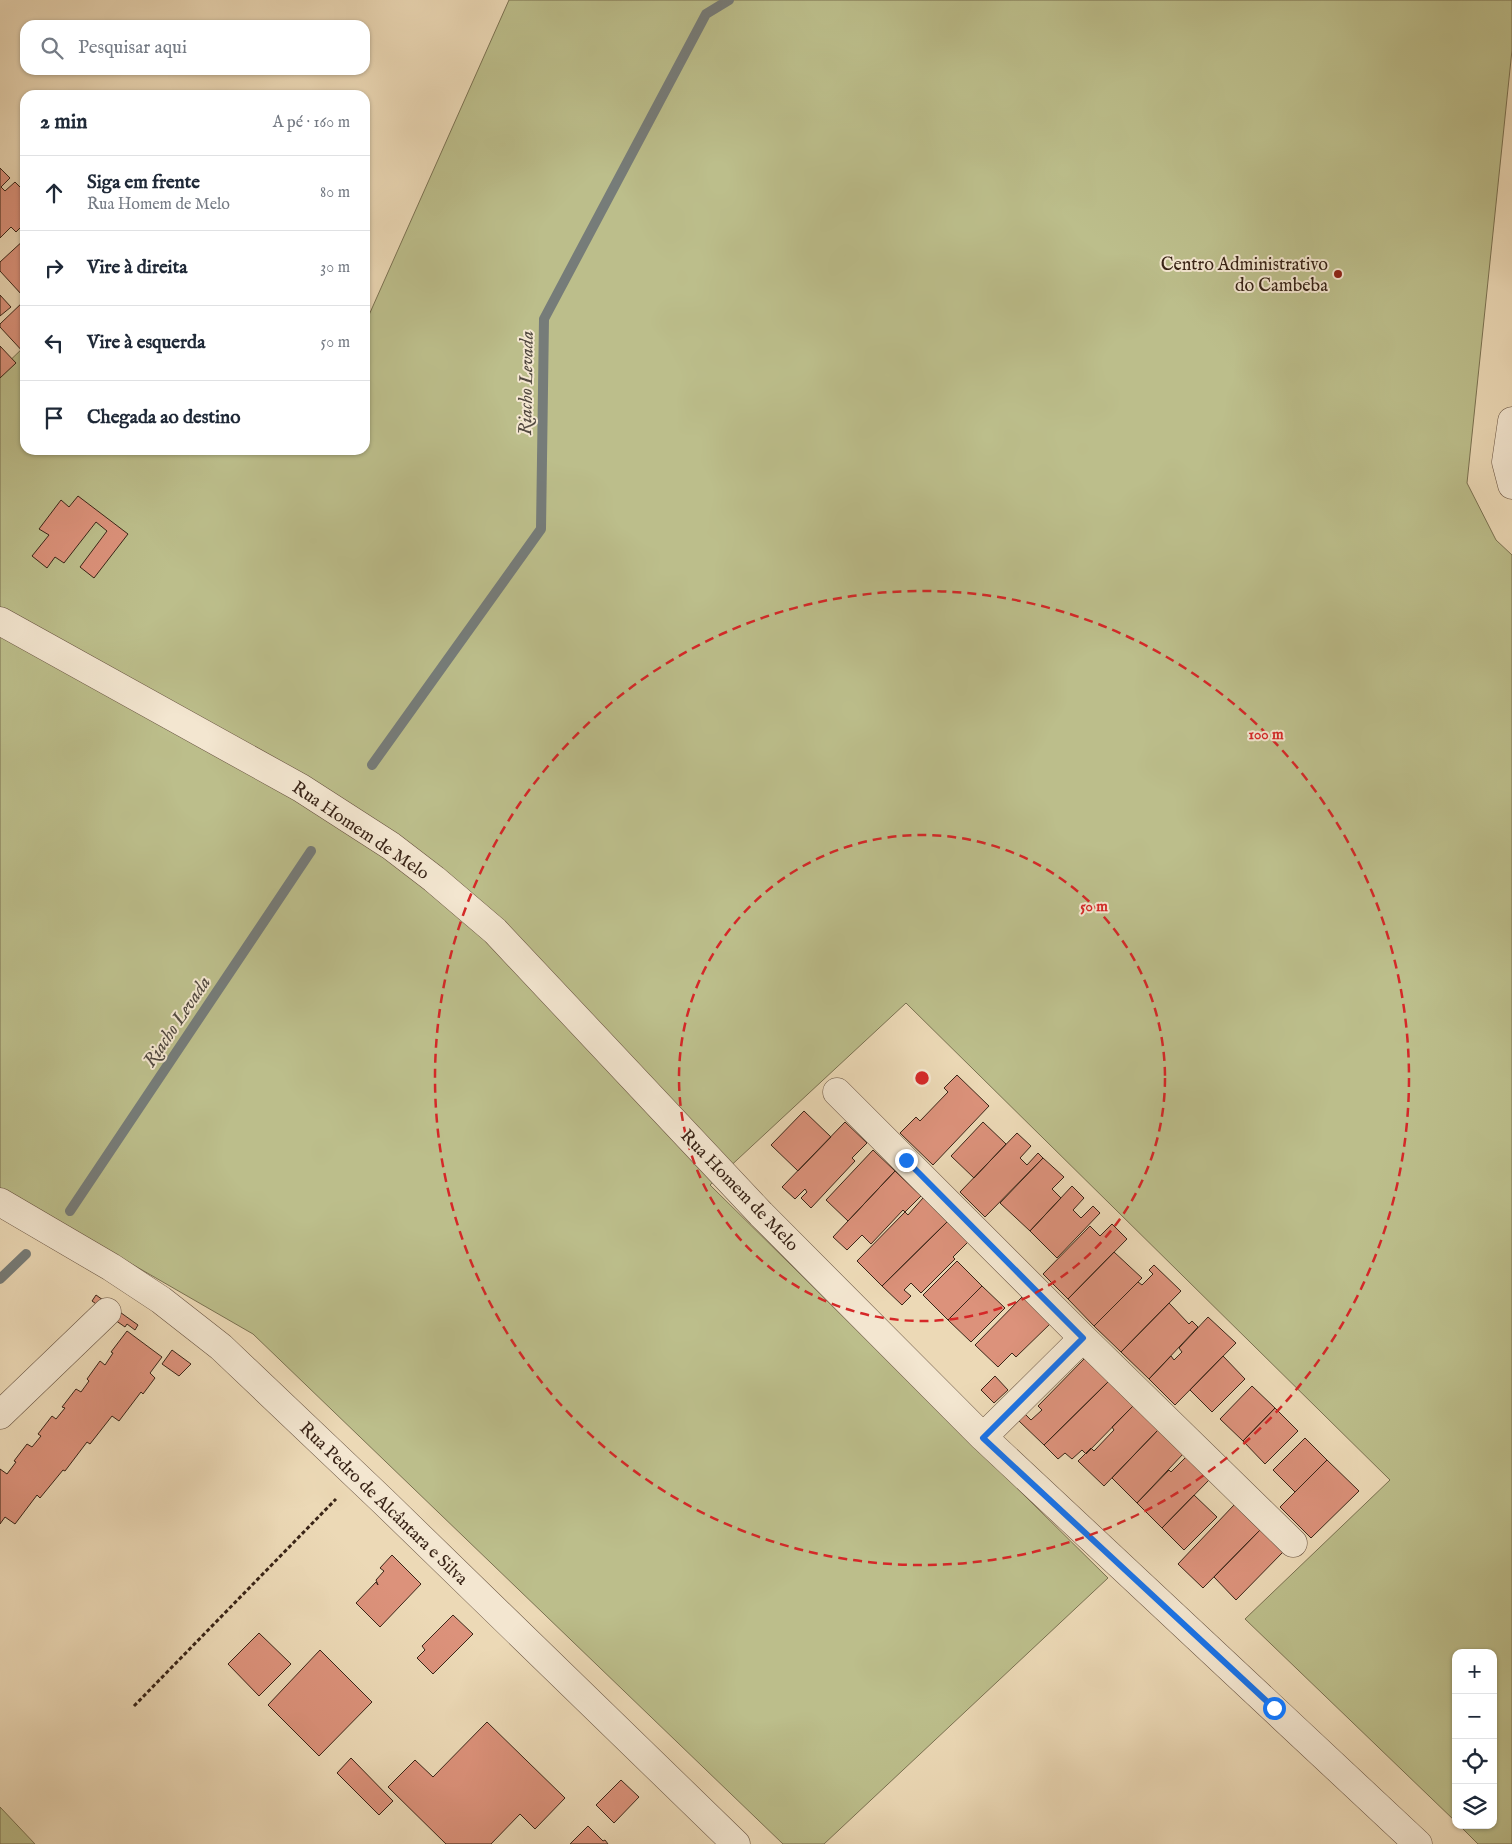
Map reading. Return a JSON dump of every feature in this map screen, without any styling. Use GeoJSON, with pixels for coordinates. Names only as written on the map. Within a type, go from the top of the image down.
{"type":"FeatureCollection","features":[{"type":"Feature","properties":{"kind":"street"},"geometry":{"type":"LineString","coordinates":[[1512,421],[1506,462],[1512,485]]}},
{"type":"Feature","properties":{"kind":"street","name":"Rua Homem de Melo"},"geometry":{"type":"LineString","coordinates":[[0,621],[301,788],[391,846],[434,879],[495,931],[762,1214],[983,1438],[1418,1844]]}},
{"type":"Feature","properties":{"kind":"street"},"geometry":{"type":"LineString","coordinates":[[837,1092],[1083,1338],[1293,1544]]}},
{"type":"Feature","properties":{"kind":"street","name":"Rua Pedro de Alcântara e Silva"},"geometry":{"type":"LineString","coordinates":[[0,1202],[112,1266],[161,1300],[220,1347],[736,1844]]}},
{"type":"Feature","properties":{"kind":"street"},"geometry":{"type":"LineString","coordinates":[[0,1415],[137,1284]]}},
{"type":"Feature","properties":{"kind":"street"},"geometry":{"type":"LineString","coordinates":[[983,1438],[1083,1338]]}},
{"type":"Feature","properties":{"kind":"path"},"geometry":{"type":"LineString","coordinates":[[134,1706],[357,1478]]}},
{"type":"Feature","properties":{"kind":"green space"},"geometry":{"type":"Polygon","coordinates":[[[509,0],[1512,0],[1512,50],[1467,483],[1496,540],[1512,555],[1512,1844],[1478,1844],[1463,1829],[1497,1829],[1497,1649],[1452,1649],[1452,1818],[1245,1619],[1390,1480],[906,1003],[710,1185],[1108,1578],[824,1844],[783,1844],[253,1334],[0,1188],[0,370],[20,351],[20,455],[370,455],[370,313],[509,0]]]}},
{"type":"Feature","properties":{"kind":"green space"},"geometry":{"type":"Polygon","coordinates":[[[0,1807],[35,1844],[0,1844],[0,1807]]]}},
{"type":"Feature","properties":{"kind":"building"},"geometry":{"type":"Polygon","coordinates":[[[0,168],[10,178],[1,187],[5,191],[15,182],[20,187],[20,228],[16,232],[11,227],[0,238],[0,168]]]}},
{"type":"Feature","properties":{"kind":"building"},"geometry":{"type":"Polygon","coordinates":[[[20,244],[20,293],[0,271],[0,262],[20,244]]]}},
{"type":"Feature","properties":{"kind":"building"},"geometry":{"type":"Polygon","coordinates":[[[0,295],[11,307],[0,316],[0,295]]]}},
{"type":"Feature","properties":{"kind":"building"},"geometry":{"type":"Polygon","coordinates":[[[20,305],[20,349],[0,327],[0,324],[20,305]]]}},
{"type":"Feature","properties":{"kind":"building"},"geometry":{"type":"Polygon","coordinates":[[[0,346],[16,363],[0,378],[0,346]]]}},
{"type":"Feature","properties":{"kind":"building"},"geometry":{"type":"Polygon","coordinates":[[[78,496],[128,534],[94,578],[80,567],[107,531],[96,522],[64,563],[55,557],[47,568],[32,556],[49,535],[39,529],[61,500],[69,507],[78,496]]]}},
{"type":"Feature","properties":{"kind":"building"},"geometry":{"type":"Polygon","coordinates":[[[957,1075],[989,1106],[933,1165],[900,1133],[916,1117],[920,1121],[948,1092],[944,1088],[957,1075]]]}},
{"type":"Feature","properties":{"kind":"building"},"geometry":{"type":"Polygon","coordinates":[[[804,1111],[831,1137],[798,1171],[771,1145],[804,1111]]]}},
{"type":"Feature","properties":{"kind":"building"},"geometry":{"type":"Polygon","coordinates":[[[845,1122],[867,1143],[852,1158],[855,1161],[811,1208],[801,1198],[807,1192],[805,1189],[795,1199],[782,1187],[845,1122]]]}},
{"type":"Feature","properties":{"kind":"building"},"geometry":{"type":"Polygon","coordinates":[[[983,1122],[1006,1144],[974,1178],[951,1156],[983,1122]]]}},
{"type":"Feature","properties":{"kind":"building"},"geometry":{"type":"Polygon","coordinates":[[[1017,1133],[1031,1146],[1020,1158],[1027,1165],[1038,1153],[1043,1158],[985,1217],[960,1192],[1017,1133]]]}},
{"type":"Feature","properties":{"kind":"building"},"geometry":{"type":"Polygon","coordinates":[[[873,1150],[895,1171],[848,1221],[826,1200],[873,1150]]]}},
{"type":"Feature","properties":{"kind":"building"},"geometry":{"type":"Polygon","coordinates":[[[1043,1158],[1064,1177],[1052,1189],[1061,1198],[1030,1231],[1000,1203],[1043,1158]]]}},
{"type":"Feature","properties":{"kind":"building"},"geometry":{"type":"Polygon","coordinates":[[[895,1171],[921,1196],[905,1212],[903,1210],[871,1244],[862,1235],[847,1250],[833,1237],[895,1171]]]}},
{"type":"Feature","properties":{"kind":"building"},"geometry":{"type":"Polygon","coordinates":[[[1072,1186],[1084,1198],[1073,1210],[1081,1218],[1093,1206],[1100,1213],[1057,1258],[1030,1231],[1072,1186]]]}},
{"type":"Feature","properties":{"kind":"building"},"geometry":{"type":"Polygon","coordinates":[[[923,1198],[947,1222],[882,1286],[857,1261],[905,1212],[908,1215],[923,1198]]]}},
{"type":"Feature","properties":{"kind":"building"},"geometry":{"type":"Polygon","coordinates":[[[947,1222],[968,1242],[953,1257],[955,1259],[921,1293],[911,1283],[904,1290],[911,1296],[902,1305],[882,1286],[947,1222]]]}},
{"type":"Feature","properties":{"kind":"building"},"geometry":{"type":"Polygon","coordinates":[[[1112,1224],[1127,1239],[1068,1299],[1043,1274],[1090,1226],[1100,1236],[1112,1224]]]}},
{"type":"Feature","properties":{"kind":"building"},"geometry":{"type":"Polygon","coordinates":[[[1114,1252],[1142,1278],[1094,1326],[1068,1299],[1114,1252]]]}},
{"type":"Feature","properties":{"kind":"building"},"geometry":{"type":"Polygon","coordinates":[[[957,1261],[982,1286],[948,1320],[923,1295],[957,1261]]]}},
{"type":"Feature","properties":{"kind":"building"},"geometry":{"type":"Polygon","coordinates":[[[1154,1265],[1181,1291],[1121,1352],[1094,1326],[1138,1282],[1142,1285],[1153,1274],[1149,1270],[1154,1265]]]}},
{"type":"Feature","properties":{"kind":"building"},"geometry":{"type":"Polygon","coordinates":[[[982,1286],[1005,1308],[971,1342],[948,1320],[982,1286]]]}},
{"type":"Feature","properties":{"kind":"building"},"geometry":{"type":"Polygon","coordinates":[[[96,1295],[138,1325],[135,1330],[127,1324],[125,1327],[92,1301],[96,1295]]]}},
{"type":"Feature","properties":{"kind":"building"},"geometry":{"type":"Polygon","coordinates":[[[1023,1296],[1051,1323],[1016,1357],[1012,1353],[998,1367],[975,1345],[1023,1296]]]}},
{"type":"Feature","properties":{"kind":"building"},"geometry":{"type":"Polygon","coordinates":[[[1169,1303],[1189,1324],[1192,1321],[1198,1327],[1149,1379],[1121,1352],[1169,1303]]]}},
{"type":"Feature","properties":{"kind":"building"},"geometry":{"type":"Polygon","coordinates":[[[1208,1317],[1236,1343],[1175,1405],[1149,1379],[1171,1356],[1174,1360],[1182,1352],[1179,1348],[1208,1317]]]}},
{"type":"Feature","properties":{"kind":"building"},"geometry":{"type":"Polygon","coordinates":[[[127,1331],[162,1357],[150,1373],[155,1378],[143,1394],[141,1392],[119,1421],[112,1416],[90,1444],[87,1442],[65,1471],[63,1470],[40,1498],[37,1495],[15,1524],[5,1517],[0,1524],[0,1469],[7,1474],[27,1444],[32,1447],[41,1436],[38,1434],[52,1416],[56,1419],[65,1408],[62,1407],[76,1389],[81,1392],[89,1381],[87,1379],[100,1361],[105,1365],[113,1353],[111,1352],[127,1331]]]}},
{"type":"Feature","properties":{"kind":"building"},"geometry":{"type":"Polygon","coordinates":[[[172,1350],[191,1364],[179,1376],[162,1364],[172,1350]]]}},
{"type":"Feature","properties":{"kind":"building"},"geometry":{"type":"Polygon","coordinates":[[[1223,1356],[1245,1379],[1212,1412],[1190,1390],[1223,1356]]]}},
{"type":"Feature","properties":{"kind":"building"},"geometry":{"type":"Polygon","coordinates":[[[1085,1358],[1109,1381],[1044,1445],[1019,1421],[1025,1414],[1031,1420],[1042,1410],[1038,1406],[1085,1358]]]}},
{"type":"Feature","properties":{"kind":"building"},"geometry":{"type":"Polygon","coordinates":[[[995,1376],[1008,1390],[994,1403],[981,1390],[995,1376]]]}},
{"type":"Feature","properties":{"kind":"building"},"geometry":{"type":"Polygon","coordinates":[[[1109,1381],[1134,1405],[1086,1454],[1082,1450],[1072,1459],[1065,1453],[1058,1459],[1044,1445],[1109,1381]]]}},
{"type":"Feature","properties":{"kind":"building"},"geometry":{"type":"Polygon","coordinates":[[[1252,1386],[1275,1408],[1243,1441],[1220,1419],[1252,1386]]]}},
{"type":"Feature","properties":{"kind":"building"},"geometry":{"type":"Polygon","coordinates":[[[1134,1405],[1158,1430],[1104,1486],[1078,1461],[1091,1448],[1094,1451],[1114,1430],[1112,1427],[1134,1405]]]}},
{"type":"Feature","properties":{"kind":"building"},"geometry":{"type":"Polygon","coordinates":[[[1275,1408],[1298,1431],[1265,1464],[1243,1441],[1275,1408]]]}},
{"type":"Feature","properties":{"kind":"building"},"geometry":{"type":"Polygon","coordinates":[[[1158,1430],[1183,1454],[1137,1503],[1112,1478],[1158,1430]]]}},
{"type":"Feature","properties":{"kind":"building"},"geometry":{"type":"Polygon","coordinates":[[[1305,1438],[1327,1460],[1295,1492],[1273,1470],[1305,1438]]]}},
{"type":"Feature","properties":{"kind":"building"},"geometry":{"type":"Polygon","coordinates":[[[1186,1457],[1209,1480],[1162,1528],[1137,1503],[1169,1470],[1171,1472],[1186,1457]]]}},
{"type":"Feature","properties":{"kind":"building"},"geometry":{"type":"Polygon","coordinates":[[[1327,1460],[1359,1491],[1311,1538],[1280,1507],[1327,1460]]]}},
{"type":"Feature","properties":{"kind":"building"},"geometry":{"type":"Polygon","coordinates":[[[1194,1495],[1217,1517],[1184,1550],[1162,1528],[1194,1495]]]}},
{"type":"Feature","properties":{"kind":"building"},"geometry":{"type":"Polygon","coordinates":[[[1234,1505],[1260,1530],[1203,1588],[1178,1564],[1234,1505]]]}},
{"type":"Feature","properties":{"kind":"building"},"geometry":{"type":"Polygon","coordinates":[[[1260,1530],[1283,1552],[1236,1600],[1214,1577],[1260,1530]]]}},
{"type":"Feature","properties":{"kind":"building"},"geometry":{"type":"Polygon","coordinates":[[[392,1555],[421,1584],[380,1627],[356,1603],[376,1582],[378,1585],[376,1580],[384,1571],[380,1568],[392,1555]]]}},
{"type":"Feature","properties":{"kind":"building"},"geometry":{"type":"Polygon","coordinates":[[[453,1615],[473,1634],[433,1674],[417,1658],[425,1650],[422,1646],[453,1615]]]}},
{"type":"Feature","properties":{"kind":"building"},"geometry":{"type":"Polygon","coordinates":[[[259,1633],[291,1664],[259,1696],[228,1664],[259,1633]]]}},
{"type":"Feature","properties":{"kind":"building"},"geometry":{"type":"Polygon","coordinates":[[[320,1650],[372,1702],[319,1756],[268,1705],[320,1650]]]}},
{"type":"Feature","properties":{"kind":"building"},"geometry":{"type":"Polygon","coordinates":[[[487,1722],[565,1798],[535,1829],[520,1814],[491,1844],[446,1844],[388,1787],[415,1760],[433,1777],[487,1722]]]}},
{"type":"Feature","properties":{"kind":"building"},"geometry":{"type":"Polygon","coordinates":[[[351,1758],[393,1801],[379,1815],[337,1773],[351,1758]]]}},
{"type":"Feature","properties":{"kind":"building"},"geometry":{"type":"Polygon","coordinates":[[[621,1780],[639,1797],[614,1823],[596,1805],[621,1780]]]}},
{"type":"Feature","properties":{"kind":"building"},"geometry":{"type":"Polygon","coordinates":[[[588,1826],[603,1841],[605,1840],[608,1844],[570,1844],[588,1826]]]}},
{"type":"Feature","properties":{"kind":"waterway","name":"Riacho Levada"},"geometry":{"type":"LineString","coordinates":[[372,765],[541,529],[544,319],[706,14],[729,0]]}},
{"type":"Feature","properties":{"kind":"waterway","name":"Riacho Levada"},"geometry":{"type":"LineString","coordinates":[[70,1211],[311,851]]}},
{"type":"Feature","properties":{"kind":"waterway"},"geometry":{"type":"LineString","coordinates":[[0,1279],[26,1254]]}},
{"type":"Feature","properties":{"kind":"place","name":"Centro Administrativo do Cambeba"},"geometry":{"type":"Point","coordinates":[1338,274]}},
{"type":"Feature","properties":{"kind":"route"},"geometry":{"type":"LineString","coordinates":[[906,1160],[1083,1338],[983,1438],[1274,1708]]}}]}
